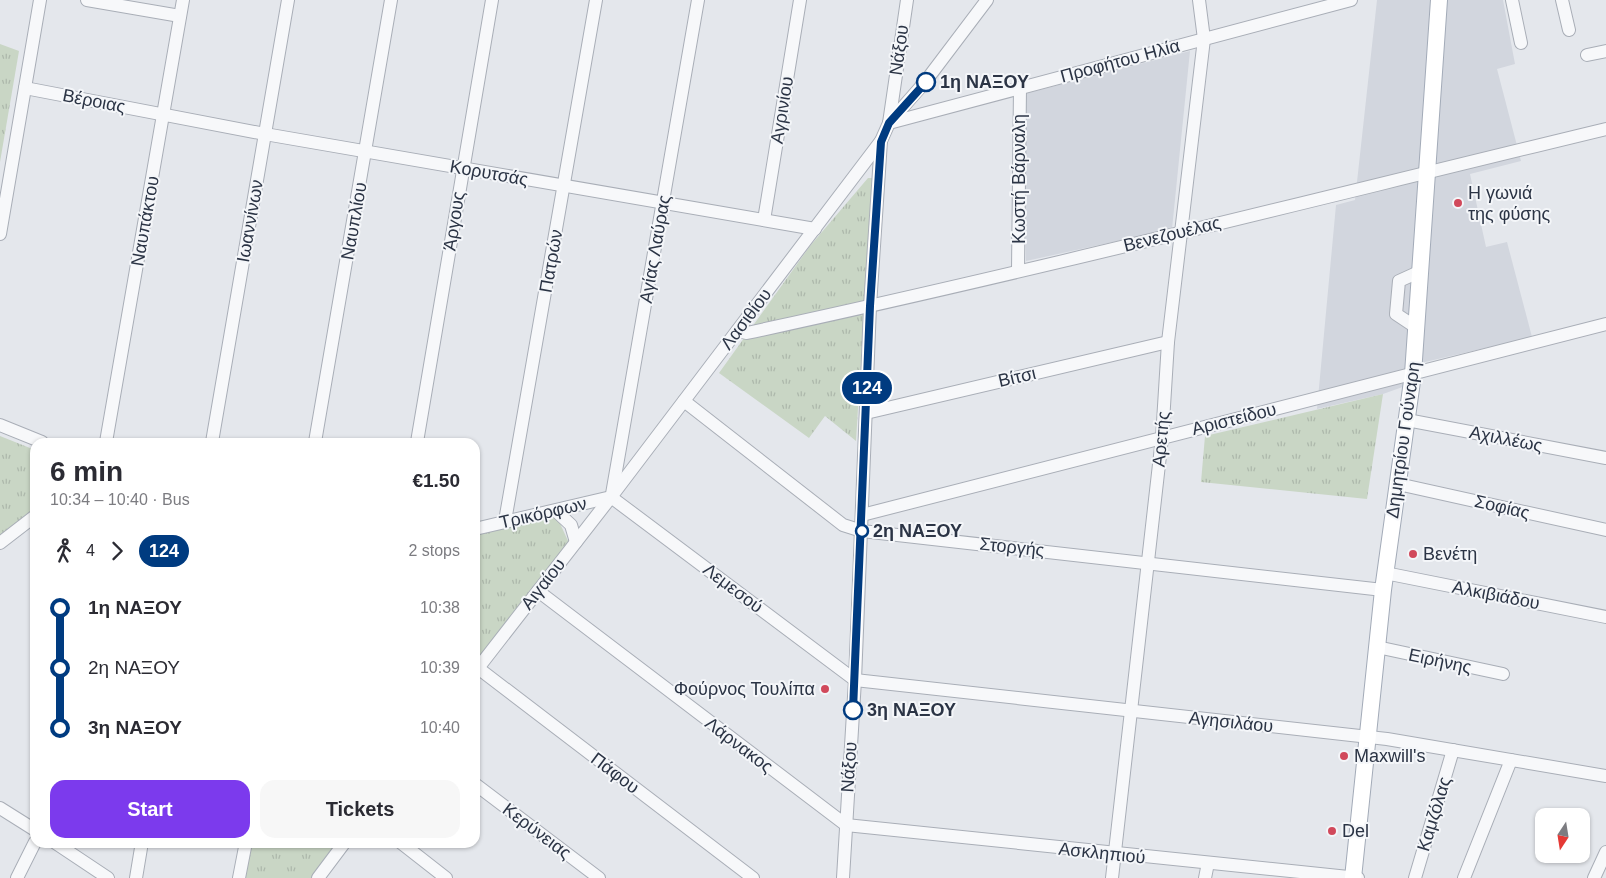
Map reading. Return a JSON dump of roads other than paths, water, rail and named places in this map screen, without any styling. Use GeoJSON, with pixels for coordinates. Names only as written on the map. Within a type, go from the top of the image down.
{"type":"FeatureCollection","features":[{"type":"Feature","properties":{"kind":"main road","name":"Δημητρίου Γούναρη"},"geometry":{"type":"LineString","coordinates":[[1354,878],[1383,590],[1413,374],[1439,0]]}},
{"type":"Feature","properties":{"kind":"street"},"geometry":{"type":"LineString","coordinates":[[0,234],[40,0]]}},
{"type":"Feature","properties":{"kind":"street"},"geometry":{"type":"LineString","coordinates":[[87,0],[180,16]]}},
{"type":"Feature","properties":{"kind":"street","name":"Ναυπάκτου"},"geometry":{"type":"LineString","coordinates":[[107,438],[183,0]]}},
{"type":"Feature","properties":{"kind":"street","name":"Ιωαννίνων"},"geometry":{"type":"LineString","coordinates":[[213,438],[288,0]]}},
{"type":"Feature","properties":{"kind":"street","name":"Ναυπλίου"},"geometry":{"type":"LineString","coordinates":[[316,438],[391,0]]}},
{"type":"Feature","properties":{"kind":"street","name":"Άργους"},"geometry":{"type":"LineString","coordinates":[[418,438],[492,0]]}},
{"type":"Feature","properties":{"kind":"street","name":"Πατρών"},"geometry":{"type":"LineString","coordinates":[[505,521],[596,0]]}},
{"type":"Feature","properties":{"kind":"street","name":"Αγίας Λαύρας"},"geometry":{"type":"LineString","coordinates":[[611,497],[698,0]]}},
{"type":"Feature","properties":{"kind":"street","name":"Αγρινίου"},"geometry":{"type":"LineString","coordinates":[[764,220],[800,0]]}},
{"type":"Feature","properties":{"kind":"street","name":"Νάξου"},"geometry":{"type":"LineString","coordinates":[[843,878],[855,680],[870,306],[881,142],[889,123],[907,0]]}},
{"type":"Feature","properties":{"kind":"street"},"geometry":{"type":"LineString","coordinates":[[889,123],[926,82],[987,0]]}},
{"type":"Feature","properties":{"kind":"street","name":"Αρετής"},"geometry":{"type":"LineString","coordinates":[[1112,878],[1162,438],[1168,342],[1204,39],[1199,0]]}},
{"type":"Feature","properties":{"kind":"street","name":"Προφήτου Ηλία"},"geometry":{"type":"LineString","coordinates":[[889,123],[1351,0]]}},
{"type":"Feature","properties":{"kind":"street"},"geometry":{"type":"LineString","coordinates":[[1512,0],[1522,43]]}},
{"type":"Feature","properties":{"kind":"street"},"geometry":{"type":"LineString","coordinates":[[1562,0],[1569,30]]}},
{"type":"Feature","properties":{"kind":"street"},"geometry":{"type":"LineString","coordinates":[[1587,55],[1606,51]]}},
{"type":"Feature","properties":{"kind":"street","name":"Βέροιας"},"geometry":{"type":"LineString","coordinates":[[25,88],[164,114]]}},
{"type":"Feature","properties":{"kind":"street","name":"Κωστή Βάρναλη"},"geometry":{"type":"LineString","coordinates":[[1018,270],[1020,88]]}},
{"type":"Feature","properties":{"kind":"street","name":"Κορυτσάς"},"geometry":{"type":"LineString","coordinates":[[164,114],[366,152],[815,229]]}},
{"type":"Feature","properties":{"kind":"street","name":"Βενεζουέλας"},"geometry":{"type":"LineString","coordinates":[[737,331],[747,333],[870,306],[1606,129]]}},
{"type":"Feature","properties":{"kind":"street","name":"Λασιθίου"},"geometry":{"type":"LineString","coordinates":[[611,497],[881,142]]}},
{"type":"Feature","properties":{"kind":"street","name":"Αριστείδου"},"geometry":{"type":"LineString","coordinates":[[862,515],[1606,324]]}},
{"type":"Feature","properties":{"kind":"street","name":"Βίτσι"},"geometry":{"type":"LineString","coordinates":[[866,412],[1168,342]]}},
{"type":"Feature","properties":{"kind":"street","name":"Στοργής"},"geometry":{"type":"LineString","coordinates":[[684,401],[843,525],[862,531],[1383,590]]}},
{"type":"Feature","properties":{"kind":"street","name":"Αχιλλέως"},"geometry":{"type":"LineString","coordinates":[[1407,420],[1606,458]]}},
{"type":"Feature","properties":{"kind":"street"},"geometry":{"type":"LineString","coordinates":[[0,425],[32,438]]}},
{"type":"Feature","properties":{"kind":"street","name":"Σοφίας"},"geometry":{"type":"LineString","coordinates":[[1398,484],[1606,530]]}},
{"type":"Feature","properties":{"kind":"street","name":"Τρικόρφων"},"geometry":{"type":"LineString","coordinates":[[480,527],[611,497]]}},
{"type":"Feature","properties":{"kind":"street","name":"Αιγαίου"},"geometry":{"type":"LineString","coordinates":[[480,665],[611,497]]}},
{"type":"Feature","properties":{"kind":"street","name":"Λεμεσού"},"geometry":{"type":"LineString","coordinates":[[611,497],[855,680]]}},
{"type":"Feature","properties":{"kind":"street"},"geometry":{"type":"LineString","coordinates":[[556,511],[571,525],[576,542]]}},
{"type":"Feature","properties":{"kind":"street"},"geometry":{"type":"LineString","coordinates":[[0,543],[30,520]]}},
{"type":"Feature","properties":{"kind":"street","name":"Αλκιβιάδου"},"geometry":{"type":"LineString","coordinates":[[1385,573],[1606,617]]}},
{"type":"Feature","properties":{"kind":"street","name":"Λάρνακος"},"geometry":{"type":"LineString","coordinates":[[538,591],[846,826]]}},
{"type":"Feature","properties":{"kind":"street","name":"Ειρήνης"},"geometry":{"type":"LineString","coordinates":[[1377,647],[1503,674]]}},
{"type":"Feature","properties":{"kind":"street","name":"Πάφου"},"geometry":{"type":"LineString","coordinates":[[480,673],[753,878]]}},
{"type":"Feature","properties":{"kind":"street","name":"Αγησιλάου"},"geometry":{"type":"LineString","coordinates":[[855,680],[1368,737],[1606,776]]}},
{"type":"Feature","properties":{"kind":"street","name":"Καμζόλας"},"geometry":{"type":"LineString","coordinates":[[1414,878],[1453,750]]}},
{"type":"Feature","properties":{"kind":"street"},"geometry":{"type":"LineString","coordinates":[[1464,878],[1511,760]]}},
{"type":"Feature","properties":{"kind":"street","name":"Κερύνειας"},"geometry":{"type":"LineString","coordinates":[[480,788],[599,878]]}},
{"type":"Feature","properties":{"kind":"street"},"geometry":{"type":"LineString","coordinates":[[0,808],[30,827]]}},
{"type":"Feature","properties":{"kind":"street","name":"Ασκληπιού"},"geometry":{"type":"LineString","coordinates":[[846,826],[1354,878]]}},
{"type":"Feature","properties":{"kind":"street"},"geometry":{"type":"LineString","coordinates":[[17,878],[32,848]]}},
{"type":"Feature","properties":{"kind":"street"},"geometry":{"type":"LineString","coordinates":[[63,848],[108,878]]}},
{"type":"Feature","properties":{"kind":"street"},"geometry":{"type":"LineString","coordinates":[[136,878],[141,848]]}},
{"type":"Feature","properties":{"kind":"street"},"geometry":{"type":"LineString","coordinates":[[239,878],[245,848]]}},
{"type":"Feature","properties":{"kind":"street"},"geometry":{"type":"LineString","coordinates":[[318,878],[340,848]]}},
{"type":"Feature","properties":{"kind":"street"},"geometry":{"type":"LineString","coordinates":[[408,848],[446,878]]}},
{"type":"Feature","properties":{"kind":"street"},"geometry":{"type":"LineString","coordinates":[[1594,878],[1606,852]]}},
{"type":"Feature","properties":{"kind":"street"},"geometry":{"type":"LineString","coordinates":[[1206,878],[1208,863]]}},
{"type":"Feature","properties":{"kind":"place","name":"1η ΝΑΞΟΥ"},"geometry":{"type":"Point","coordinates":[926,82]}},
{"type":"Feature","properties":{"kind":"place","name":"Η γωνιά της φύσης"},"geometry":{"type":"Point","coordinates":[1458,203]}},
{"type":"Feature","properties":{"kind":"place","name":"2η ΝΑΞΟΥ"},"geometry":{"type":"Point","coordinates":[862,531]}},
{"type":"Feature","properties":{"kind":"place","name":"Βενέτη"},"geometry":{"type":"Point","coordinates":[1413,554]}},
{"type":"Feature","properties":{"kind":"place","name":"Φούρνος Τουλίπα"},"geometry":{"type":"Point","coordinates":[825,689]}},
{"type":"Feature","properties":{"kind":"place","name":"3η ΝΑΞΟΥ"},"geometry":{"type":"Point","coordinates":[853,710]}},
{"type":"Feature","properties":{"kind":"place","name":"Maxwill's"},"geometry":{"type":"Point","coordinates":[1344,756]}},
{"type":"Feature","properties":{"kind":"place","name":"Del"},"geometry":{"type":"Point","coordinates":[1332,831]}}]}
